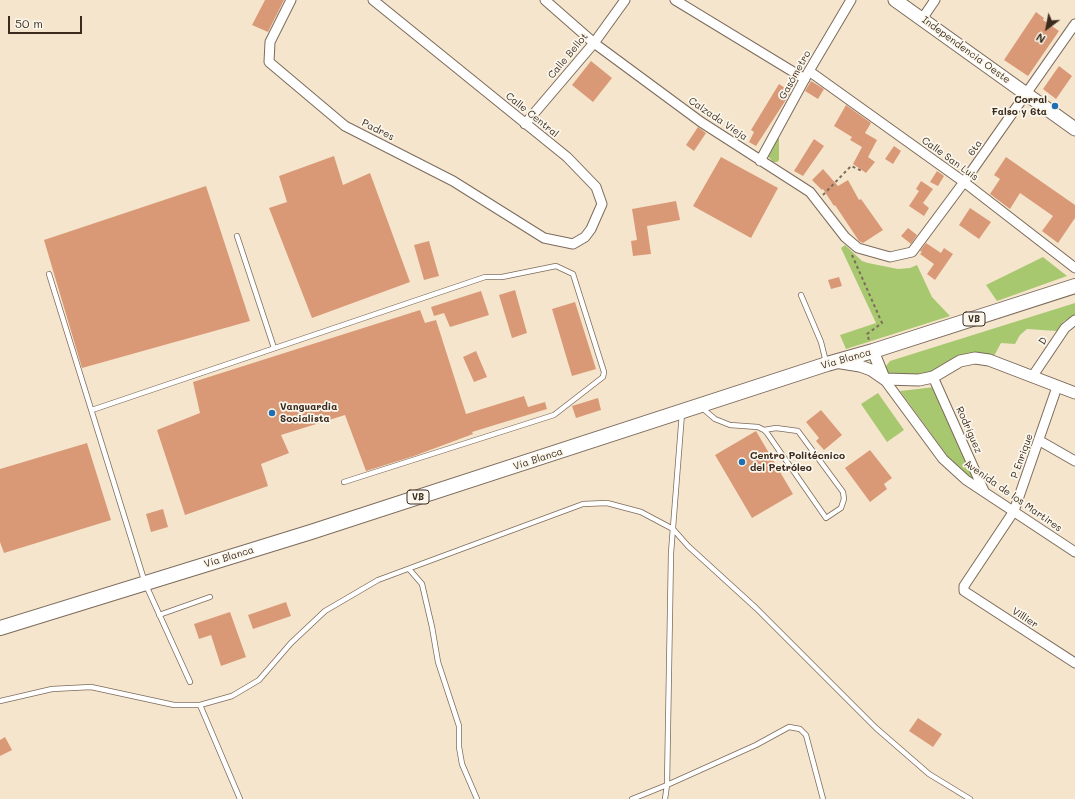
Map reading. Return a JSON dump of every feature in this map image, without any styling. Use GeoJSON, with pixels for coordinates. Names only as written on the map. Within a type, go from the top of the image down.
{"type":"FeatureCollection","features":[{"type":"Feature","properties":{"kind":"main road","name":"Independencia Oeste"},"geometry":{"type":"LineString","coordinates":[[895,0],[1075,129]]}},
{"type":"Feature","properties":{"kind":"main road","name":"Vía Blanca"},"geometry":{"type":"LineString","coordinates":[[0,628],[311,532],[830,363],[873,351],[1075,286]]}},
{"type":"Feature","properties":{"kind":"street","name":"Padres"},"geometry":{"type":"LineString","coordinates":[[291,0],[270,42],[269,62],[345,126],[453,181],[544,238]]}},
{"type":"Feature","properties":{"kind":"street","name":"Calle Central"},"geometry":{"type":"LineString","coordinates":[[373,0],[567,157],[596,187],[602,204],[591,229],[585,238],[573,244],[544,238]]}},
{"type":"Feature","properties":{"kind":"street","name":"Calzada Vieja"},"geometry":{"type":"LineString","coordinates":[[545,0],[594,43],[701,122],[760,161],[801,185],[818,200],[845,237],[858,248],[876,254]]}},
{"type":"Feature","properties":{"kind":"street","name":"Calle Bellot"},"geometry":{"type":"LineString","coordinates":[[525,124],[594,43],[625,0]]}},
{"type":"Feature","properties":{"kind":"street","name":"Calle San Luis"},"geometry":{"type":"LineString","coordinates":[[675,0],[807,75],[964,182],[1075,268]]}},
{"type":"Feature","properties":{"kind":"street","name":"Gasómetro"},"geometry":{"type":"LineString","coordinates":[[760,161],[807,75],[851,0]]}},
{"type":"Feature","properties":{"kind":"street"},"geometry":{"type":"LineString","coordinates":[[922,19],[935,0]]}},
{"type":"Feature","properties":{"kind":"street","name":"6ta"},"geometry":{"type":"LineString","coordinates":[[876,254],[890,257],[912,252],[964,182],[1075,24]]}},
{"type":"Feature","properties":{"kind":"street","name":"D"},"geometry":{"type":"LineString","coordinates":[[1032,377],[1065,328],[1075,320]]}},
{"type":"Feature","properties":{"kind":"street"},"geometry":{"type":"LineString","coordinates":[[873,351],[884,378]]}},
{"type":"Feature","properties":{"kind":"street"},"geometry":{"type":"LineString","coordinates":[[830,363],[860,366],[872,370],[884,378],[919,380],[933,377],[960,361],[976,358],[989,360],[1057,388],[1075,393]]}},
{"type":"Feature","properties":{"kind":"street","name":"Rodríguez"},"geometry":{"type":"LineString","coordinates":[[933,377],[984,492]]}},
{"type":"Feature","properties":{"kind":"street","name":"Avenida de los Martires"},"geometry":{"type":"LineString","coordinates":[[884,378],[943,459],[966,480],[1075,552]]}},
{"type":"Feature","properties":{"kind":"street","name":"P Enrique"},"geometry":{"type":"LineString","coordinates":[[964,591],[964,586],[1014,511],[1040,441],[1057,388]]}},
{"type":"Feature","properties":{"kind":"street"},"geometry":{"type":"LineString","coordinates":[[1040,441],[1075,461]]}},
{"type":"Feature","properties":{"kind":"street","name":"Villier"},"geometry":{"type":"LineString","coordinates":[[964,591],[1072,662]]}},
{"type":"Feature","properties":{"kind":"street"},"geometry":{"type":"LineString","coordinates":[[1072,662],[1075,652]]}},
{"type":"Feature","properties":{"kind":"lane"},"geometry":{"type":"LineString","coordinates":[[237,236],[274,348]]}},
{"type":"Feature","properties":{"kind":"lane"},"geometry":{"type":"LineString","coordinates":[[92,410],[485,277],[502,277],[556,266],[573,274],[604,372],[603,377],[554,415],[344,482]]}},
{"type":"Feature","properties":{"kind":"lane"},"geometry":{"type":"LineString","coordinates":[[49,274],[145,582],[190,682]]}},
{"type":"Feature","properties":{"kind":"lane"},"geometry":{"type":"LineString","coordinates":[[801,295],[830,363]]}},
{"type":"Feature","properties":{"kind":"lane"},"geometry":{"type":"LineString","coordinates":[[700,406],[715,419],[730,425],[758,427],[764,430],[826,518],[841,508],[844,499],[843,492],[802,434],[789,428],[764,430]]}},
{"type":"Feature","properties":{"kind":"lane"},"geometry":{"type":"LineString","coordinates":[[665,799],[668,785],[671,553],[682,412]]}},
{"type":"Feature","properties":{"kind":"lane"},"geometry":{"type":"LineString","coordinates":[[0,702],[52,689],[91,687],[174,705],[200,705],[232,696],[259,680],[292,643],[325,611],[378,580],[583,504],[607,503],[642,512],[673,529],[688,546],[756,608],[876,728],[929,774],[970,799]]}},
{"type":"Feature","properties":{"kind":"lane"},"geometry":{"type":"LineString","coordinates":[[409,569],[422,584],[438,662],[459,726],[459,747],[462,764],[477,799]]}},
{"type":"Feature","properties":{"kind":"lane"},"geometry":{"type":"LineString","coordinates":[[159,615],[210,597]]}},
{"type":"Feature","properties":{"kind":"lane"},"geometry":{"type":"LineString","coordinates":[[200,705],[240,799]]}},
{"type":"Feature","properties":{"kind":"lane"},"geometry":{"type":"LineString","coordinates":[[632,799],[668,785],[756,745],[789,727],[800,729],[806,735],[823,799]]}},
{"type":"Feature","properties":{"kind":"path"},"geometry":{"type":"LineString","coordinates":[[818,200],[851,166],[862,171]]}},
{"type":"Feature","properties":{"kind":"path"},"geometry":{"type":"LineString","coordinates":[[845,237],[882,323],[867,334]]}},
{"type":"Feature","properties":{"kind":"green space"},"geometry":{"type":"Polygon","coordinates":[[[779,137],[779,160],[777,162],[773,162],[767,155],[779,137]]]}},
{"type":"Feature","properties":{"kind":"green space"},"geometry":{"type":"Polygon","coordinates":[[[845,245],[862,261],[868,263],[898,269],[910,268],[917,265],[932,297],[950,316],[846,349],[840,335],[876,323],[841,248],[845,245]]]}},
{"type":"Feature","properties":{"kind":"green space"},"geometry":{"type":"Polygon","coordinates":[[[1043,257],[1067,276],[997,301],[986,285],[1043,257]]]}},
{"type":"Feature","properties":{"kind":"green space"},"geometry":{"type":"Polygon","coordinates":[[[1075,303],[1075,316],[1064,321],[1057,331],[1027,329],[1020,335],[1015,344],[1001,343],[994,356],[982,353],[963,355],[923,376],[891,374],[885,371],[886,366],[890,361],[1075,303]]]}},
{"type":"Feature","properties":{"kind":"green space"},"geometry":{"type":"Polygon","coordinates":[[[935,387],[977,484],[951,461],[900,391],[935,387]]]}},
{"type":"Feature","properties":{"kind":"green space"},"geometry":{"type":"Polygon","coordinates":[[[878,393],[904,430],[887,442],[861,404],[878,393]]]}},
{"type":"Feature","properties":{"kind":"building"},"geometry":{"type":"Polygon","coordinates":[[[265,0],[284,0],[268,32],[252,25],[265,0]]]}},
{"type":"Feature","properties":{"kind":"building"},"geometry":{"type":"Polygon","coordinates":[[[1036,12],[1044,18],[1043,20],[1059,31],[1028,76],[1004,60],[1036,12]]]}},
{"type":"Feature","properties":{"kind":"building"},"geometry":{"type":"Polygon","coordinates":[[[591,61],[612,78],[593,102],[572,85],[591,61]]]}},
{"type":"Feature","properties":{"kind":"building"},"geometry":{"type":"Polygon","coordinates":[[[1059,66],[1072,76],[1056,99],[1043,89],[1059,66]]]}},
{"type":"Feature","properties":{"kind":"building"},"geometry":{"type":"Polygon","coordinates":[[[811,81],[824,89],[818,99],[805,91],[811,81]]]}},
{"type":"Feature","properties":{"kind":"building"},"geometry":{"type":"Polygon","coordinates":[[[779,84],[791,92],[756,146],[749,142],[754,132],[751,130],[779,84]]]}},
{"type":"Feature","properties":{"kind":"building"},"geometry":{"type":"Polygon","coordinates":[[[846,105],[871,123],[865,133],[877,140],[868,157],[875,162],[866,173],[853,164],[862,147],[850,140],[852,137],[834,126],[846,105]]]}},
{"type":"Feature","properties":{"kind":"building"},"geometry":{"type":"Polygon","coordinates":[[[698,127],[706,133],[694,151],[686,145],[698,127]]]}},
{"type":"Feature","properties":{"kind":"building"},"geometry":{"type":"Polygon","coordinates":[[[814,139],[824,146],[803,176],[794,171],[814,139]]]}},
{"type":"Feature","properties":{"kind":"building"},"geometry":{"type":"Polygon","coordinates":[[[894,146],[901,151],[893,164],[885,159],[894,146]]]}},
{"type":"Feature","properties":{"kind":"building"},"geometry":{"type":"Polygon","coordinates":[[[334,156],[343,185],[370,173],[410,282],[312,318],[269,208],[287,202],[279,176],[334,156]]]}},
{"type":"Feature","properties":{"kind":"building"},"geometry":{"type":"Polygon","coordinates":[[[721,157],[778,188],[751,238],[693,206],[721,157]]]}},
{"type":"Feature","properties":{"kind":"building"},"geometry":{"type":"Polygon","coordinates":[[[1006,157],[1075,205],[1075,218],[1058,243],[1042,231],[1053,216],[1020,193],[1010,209],[990,194],[1000,179],[994,175],[1006,157]]]}},
{"type":"Feature","properties":{"kind":"building"},"geometry":{"type":"Polygon","coordinates":[[[823,169],[838,186],[848,180],[859,200],[861,199],[883,230],[863,243],[859,241],[823,189],[822,190],[812,180],[823,169]]]}},
{"type":"Feature","properties":{"kind":"building"},"geometry":{"type":"Polygon","coordinates":[[[937,171],[944,176],[938,186],[930,182],[937,171]]]}},
{"type":"Feature","properties":{"kind":"building"},"geometry":{"type":"Polygon","coordinates":[[[921,181],[933,189],[923,203],[929,208],[924,216],[909,206],[919,191],[916,189],[921,181]]]}},
{"type":"Feature","properties":{"kind":"building"},"geometry":{"type":"Polygon","coordinates":[[[206,186],[250,321],[82,368],[44,240],[206,186]]]}},
{"type":"Feature","properties":{"kind":"building"},"geometry":{"type":"Polygon","coordinates":[[[676,201],[680,220],[647,226],[651,254],[633,256],[631,241],[637,240],[632,209],[676,201]]]}},
{"type":"Feature","properties":{"kind":"building"},"geometry":{"type":"Polygon","coordinates":[[[970,208],[991,222],[979,239],[959,225],[970,208]]]}},
{"type":"Feature","properties":{"kind":"building"},"geometry":{"type":"Polygon","coordinates":[[[908,228],[917,235],[911,244],[901,236],[908,228]]]}},
{"type":"Feature","properties":{"kind":"building"},"geometry":{"type":"Polygon","coordinates":[[[429,241],[439,276],[424,280],[414,245],[429,241]]]}},
{"type":"Feature","properties":{"kind":"building"},"geometry":{"type":"Polygon","coordinates":[[[926,243],[941,253],[944,248],[953,254],[935,280],[927,274],[934,264],[920,254],[922,252],[920,251],[926,243]]]}},
{"type":"Feature","properties":{"kind":"building"},"geometry":{"type":"Polygon","coordinates":[[[839,277],[842,286],[831,289],[828,280],[839,277]]]}},
{"type":"Feature","properties":{"kind":"building"},"geometry":{"type":"Polygon","coordinates":[[[515,290],[527,333],[512,338],[499,295],[515,290]]]}},
{"type":"Feature","properties":{"kind":"building"},"geometry":{"type":"Polygon","coordinates":[[[481,291],[489,315],[450,327],[444,313],[434,316],[431,307],[481,291]]]}},
{"type":"Feature","properties":{"kind":"building"},"geometry":{"type":"Polygon","coordinates":[[[575,302],[596,369],[572,376],[552,309],[575,302]]]}},
{"type":"Feature","properties":{"kind":"building"},"geometry":{"type":"Polygon","coordinates":[[[420,310],[425,323],[436,320],[466,414],[524,396],[528,407],[545,402],[547,409],[472,432],[473,434],[414,456],[366,471],[345,415],[281,435],[289,453],[261,464],[268,486],[185,515],[157,430],[200,413],[193,382],[420,310]]]}},
{"type":"Feature","properties":{"kind":"building"},"geometry":{"type":"Polygon","coordinates":[[[476,351],[487,377],[474,382],[463,357],[476,351]]]}},
{"type":"Feature","properties":{"kind":"building"},"geometry":{"type":"Polygon","coordinates":[[[598,398],[601,410],[576,418],[572,406],[598,398]]]}},
{"type":"Feature","properties":{"kind":"building"},"geometry":{"type":"Polygon","coordinates":[[[821,410],[842,435],[824,450],[816,441],[819,438],[806,422],[821,410]]]}},
{"type":"Feature","properties":{"kind":"building"},"geometry":{"type":"Polygon","coordinates":[[[756,431],[793,494],[752,518],[715,455],[756,431]]]}},
{"type":"Feature","properties":{"kind":"building"},"geometry":{"type":"Polygon","coordinates":[[[87,443],[111,520],[4,553],[0,542],[0,469],[87,443]]]}},
{"type":"Feature","properties":{"kind":"building"},"geometry":{"type":"Polygon","coordinates":[[[870,450],[892,478],[884,484],[887,489],[870,502],[845,468],[870,450]]]}},
{"type":"Feature","properties":{"kind":"building"},"geometry":{"type":"Polygon","coordinates":[[[163,509],[168,527],[151,532],[146,514],[163,509]]]}},
{"type":"Feature","properties":{"kind":"building"},"geometry":{"type":"Polygon","coordinates":[[[286,602],[291,616],[253,629],[248,615],[286,602]]]}},
{"type":"Feature","properties":{"kind":"building"},"geometry":{"type":"Polygon","coordinates":[[[230,612],[246,657],[221,666],[211,635],[199,639],[194,624],[230,612]]]}},
{"type":"Feature","properties":{"kind":"building"},"geometry":{"type":"Polygon","coordinates":[[[918,718],[942,734],[933,747],[909,731],[918,718]]]}},
{"type":"Feature","properties":{"kind":"building"},"geometry":{"type":"Polygon","coordinates":[[[5,737],[12,750],[0,756],[0,740],[5,737]]]}},
{"type":"Feature","properties":{"kind":"place","name":"Corral Falso y 6ta"},"geometry":{"type":"Point","coordinates":[1055,106]}},
{"type":"Feature","properties":{"kind":"place","name":"Vanguardia Socialista"},"geometry":{"type":"Point","coordinates":[272,413]}},
{"type":"Feature","properties":{"kind":"place","name":"Centro Politécnico del Petróleo"},"geometry":{"type":"Point","coordinates":[742,462]}}]}
